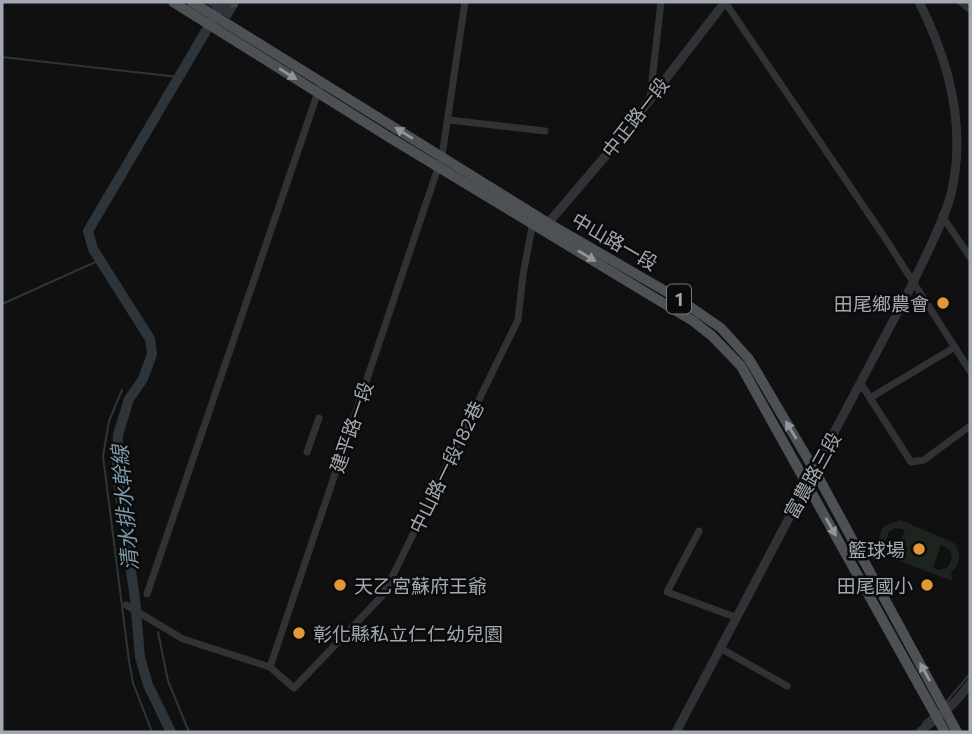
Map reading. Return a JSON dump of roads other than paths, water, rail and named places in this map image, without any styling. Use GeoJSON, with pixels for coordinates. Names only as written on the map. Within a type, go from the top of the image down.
{"type":"FeatureCollection","features":[{"type":"Feature","properties":{"kind":"main road","name":"1"},"geometry":{"type":"LineString","coordinates":[[173,2],[207,17]]}},
{"type":"Feature","properties":{"kind":"main road","name":"1"},"geometry":{"type":"LineString","coordinates":[[191,2],[207,17]]}},
{"type":"Feature","properties":{"kind":"main road","name":"中山路一段"},"geometry":{"type":"LineString","coordinates":[[207,17],[534,219],[679,299],[721,328],[748,359],[815,471],[942,714],[945,732]]}},
{"type":"Feature","properties":{"kind":"main road","name":"中山路一段"},"geometry":{"type":"LineString","coordinates":[[546,226],[694,321],[741,366],[942,714],[957,732]]}},
{"type":"Feature","properties":{"kind":"street","name":"建平路一段"},"geometry":{"type":"LineString","coordinates":[[270,667],[441,161],[465,2]]}},
{"type":"Feature","properties":{"kind":"street"},"geometry":{"type":"LineString","coordinates":[[650,98],[661,2]]}},
{"type":"Feature","properties":{"kind":"street"},"geometry":{"type":"LineString","coordinates":[[725,2],[970,371]]}},
{"type":"Feature","properties":{"kind":"street","name":"中正路一段"},"geometry":{"type":"LineString","coordinates":[[546,226],[725,2]]}},
{"type":"Feature","properties":{"kind":"street","name":"富農路三段"},"geometry":{"type":"LineString","coordinates":[[676,732],[913,283],[950,195],[956,163],[957,123],[950,78],[936,36],[919,2]]}},
{"type":"Feature","properties":{"kind":"street"},"geometry":{"type":"LineString","coordinates":[[962,2],[970,8]]}},
{"type":"Feature","properties":{"kind":"street"},"geometry":{"type":"LineString","coordinates":[[147,594],[180,504],[320,88]]}},
{"type":"Feature","properties":{"kind":"street"},"geometry":{"type":"LineString","coordinates":[[449,120],[545,131]]}},
{"type":"Feature","properties":{"kind":"street"},"geometry":{"type":"LineString","coordinates":[[942,216],[970,257]]}},
{"type":"Feature","properties":{"kind":"street","name":"中山路一段182巷"},"geometry":{"type":"LineString","coordinates":[[270,667],[294,688],[382,596],[518,320],[523,275],[534,219]]}},
{"type":"Feature","properties":{"kind":"street"},"geometry":{"type":"LineString","coordinates":[[870,398],[955,347]]}},
{"type":"Feature","properties":{"kind":"street"},"geometry":{"type":"LineString","coordinates":[[861,384],[911,462],[924,460],[970,426]]}},
{"type":"Feature","properties":{"kind":"street"},"geometry":{"type":"LineString","coordinates":[[307,452],[319,418]]}},
{"type":"Feature","properties":{"kind":"street"},"geometry":{"type":"LineString","coordinates":[[699,531],[667,592],[735,617]]}},
{"type":"Feature","properties":{"kind":"street"},"geometry":{"type":"LineString","coordinates":[[127,605],[183,639],[270,667]]}},
{"type":"Feature","properties":{"kind":"street"},"geometry":{"type":"LineString","coordinates":[[720,648],[787,686]]}},
{"type":"Feature","properties":{"kind":"street"},"geometry":{"type":"LineString","coordinates":[[920,732],[942,714],[970,684]]}},
{"type":"Feature","properties":{"kind":"water"},"geometry":{"type":"Polygon","coordinates":[[[204,2],[240,2],[230,19],[204,2]]]}},
{"type":"Feature","properties":{"kind":"waterway","name":"清水排水幹線"},"geometry":{"type":"LineString","coordinates":[[171,732],[148,685],[140,657],[135,599],[117,473],[118,435],[129,399],[143,379],[152,354],[150,339],[93,249],[88,231],[223,2]]}},
{"type":"Feature","properties":{"kind":"waterway"},"geometry":{"type":"LineString","coordinates":[[2,57],[178,77]]}},
{"type":"Feature","properties":{"kind":"waterway"},"geometry":{"type":"LineString","coordinates":[[2,304],[100,260]]}},
{"type":"Feature","properties":{"kind":"waterway"},"geometry":{"type":"LineString","coordinates":[[122,390],[109,421],[103,456],[129,661],[133,683],[152,732]]}},
{"type":"Feature","properties":{"kind":"waterway"},"geometry":{"type":"LineString","coordinates":[[158,632],[168,681],[189,732]]}},
{"type":"Feature","properties":{"kind":"waterway"},"geometry":{"type":"LineString","coordinates":[[946,702],[970,674]]}},
{"type":"Feature","properties":{"kind":"waterway"},"geometry":{"type":"LineString","coordinates":[[923,723],[932,715]]}},
{"type":"Feature","properties":{"kind":"place","name":"田尾鄉農會"},"geometry":{"type":"Point","coordinates":[943,303]}},
{"type":"Feature","properties":{"kind":"place","name":"籃球場"},"geometry":{"type":"Point","coordinates":[919,549]}},
{"type":"Feature","properties":{"kind":"place","name":"天乙宮蘇府王爺"},"geometry":{"type":"Point","coordinates":[340,585]}},
{"type":"Feature","properties":{"kind":"place","name":"田尾國小"},"geometry":{"type":"Point","coordinates":[927,585]}},
{"type":"Feature","properties":{"kind":"place","name":"彰化縣私立仁仁幼兒園"},"geometry":{"type":"Point","coordinates":[299,633]}}]}
